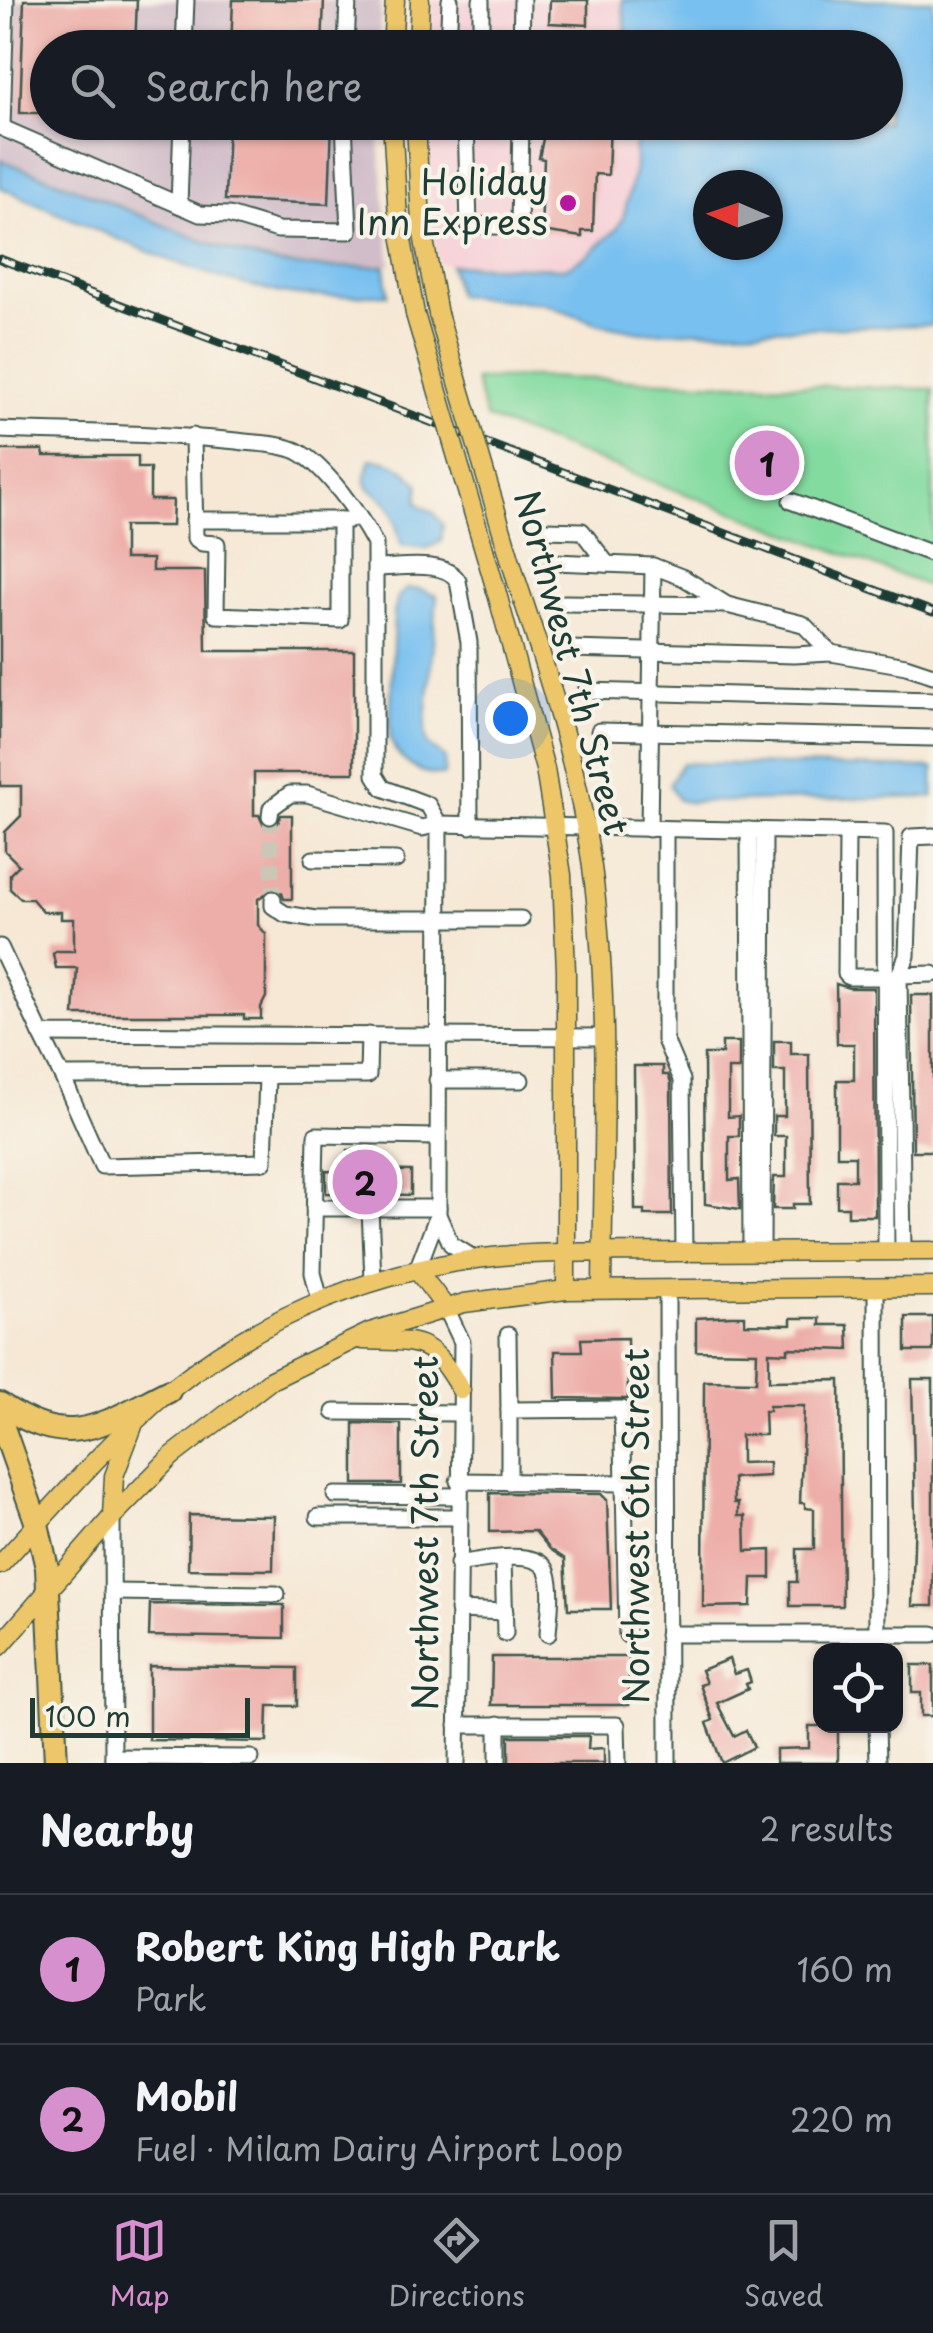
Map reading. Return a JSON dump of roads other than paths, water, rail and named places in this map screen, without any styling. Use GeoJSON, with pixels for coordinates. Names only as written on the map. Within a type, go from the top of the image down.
{"type":"FeatureCollection","features":[{"type":"Feature","properties":{"kind":"highway"},"geometry":{"type":"LineString","coordinates":[[0,1404],[39,1426],[72,1431],[105,1423],[169,1391]]}},
{"type":"Feature","properties":{"kind":"highway"},"geometry":{"type":"LineString","coordinates":[[0,1419],[37,1524],[50,1588],[56,1763]]}},
{"type":"Feature","properties":{"kind":"main road"},"geometry":{"type":"LineString","coordinates":[[393,30],[394,0]]}},
{"type":"Feature","properties":{"kind":"main road"},"geometry":{"type":"LineString","coordinates":[[419,30],[420,0]]}},
{"type":"Feature","properties":{"kind":"main road","name":"Northwest 7th Street"},"geometry":{"type":"LineString","coordinates":[[393,140],[398,217],[415,314],[532,717],[556,827],[564,917],[566,1290]]}},
{"type":"Feature","properties":{"kind":"main road","name":"Northwest 7th Street"},"geometry":{"type":"LineString","coordinates":[[417,140],[421,224],[438,314],[565,739],[586,828],[600,950],[602,1289]]}},
{"type":"Feature","properties":{"kind":"main road"},"geometry":{"type":"LineString","coordinates":[[876,1287],[888,1251]]}},
{"type":"Feature","properties":{"kind":"main road"},"geometry":{"type":"LineString","coordinates":[[0,1565],[57,1500],[169,1391],[251,1335],[320,1300],[373,1281],[474,1259],[566,1253],[933,1251]]}},
{"type":"Feature","properties":{"kind":"main road"},"geometry":{"type":"LineString","coordinates":[[417,1270],[446,1308]]}},
{"type":"Feature","properties":{"kind":"main road"},"geometry":{"type":"LineString","coordinates":[[0,1646],[112,1517],[172,1456],[272,1380],[351,1339],[484,1299],[566,1290],[933,1287]]}},
{"type":"Feature","properties":{"kind":"main road"},"geometry":{"type":"LineString","coordinates":[[351,1339],[428,1346],[444,1361],[462,1390]]}},
{"type":"Feature","properties":{"kind":"main road"},"geometry":{"type":"LineString","coordinates":[[112,1517],[114,1476],[134,1423]]}},
{"type":"Feature","properties":{"kind":"street"},"geometry":{"type":"LineString","coordinates":[[6,0],[1,127],[30,140]]}},
{"type":"Feature","properties":{"kind":"street"},"geometry":{"type":"LineString","coordinates":[[185,30],[186,0]]}},
{"type":"Feature","properties":{"kind":"street"},"geometry":{"type":"LineString","coordinates":[[347,30],[348,0]]}},
{"type":"Feature","properties":{"kind":"street"},"geometry":{"type":"LineString","coordinates":[[449,30],[450,0]]}},
{"type":"Feature","properties":{"kind":"street"},"geometry":{"type":"LineString","coordinates":[[481,0],[486,30]]}},
{"type":"Feature","properties":{"kind":"street"},"geometry":{"type":"LineString","coordinates":[[521,30],[522,0]]}},
{"type":"Feature","properties":{"kind":"street"},"geometry":{"type":"LineString","coordinates":[[31,140],[200,214],[230,214],[278,230],[349,231],[345,140]]}},
{"type":"Feature","properties":{"kind":"street"},"geometry":{"type":"LineString","coordinates":[[179,205],[181,140]]}},
{"type":"Feature","properties":{"kind":"street"},"geometry":{"type":"LineString","coordinates":[[467,140],[469,225],[520,227],[521,140]]}},
{"type":"Feature","properties":{"kind":"street"},"geometry":{"type":"LineString","coordinates":[[0,430],[192,436],[296,451],[323,473],[375,544],[375,775],[382,788],[428,805],[439,824],[438,1211],[450,1244],[474,1259]]}},
{"type":"Feature","properties":{"kind":"street"},"geometry":{"type":"LineString","coordinates":[[192,436],[195,538],[202,543],[218,544],[216,615],[340,620],[340,520]]}},
{"type":"Feature","properties":{"kind":"street"},"geometry":{"type":"LineString","coordinates":[[791,501],[933,554]]}},
{"type":"Feature","properties":{"kind":"street"},"geometry":{"type":"LineString","coordinates":[[194,520],[360,520]]}},
{"type":"Feature","properties":{"kind":"street"},"geometry":{"type":"LineString","coordinates":[[546,530],[582,531],[607,564]]}},
{"type":"Feature","properties":{"kind":"street"},"geometry":{"type":"LineString","coordinates":[[554,562],[653,566],[684,578],[727,604],[802,624],[831,652]]}},
{"type":"Feature","properties":{"kind":"street"},"geometry":{"type":"LineString","coordinates":[[653,566],[650,732],[666,1040],[682,1080],[684,1252]]}},
{"type":"Feature","properties":{"kind":"street"},"geometry":{"type":"LineString","coordinates":[[377,568],[442,568],[454,573],[458,581],[470,642],[470,826]]}},
{"type":"Feature","properties":{"kind":"street"},"geometry":{"type":"LineString","coordinates":[[564,603],[727,604]]}},
{"type":"Feature","properties":{"kind":"street"},"geometry":{"type":"LineString","coordinates":[[571,648],[831,652],[933,675]]}},
{"type":"Feature","properties":{"kind":"street"},"geometry":{"type":"LineString","coordinates":[[586,691],[933,700]]}},
{"type":"Feature","properties":{"kind":"street"},"geometry":{"type":"LineString","coordinates":[[599,731],[933,738]]}},
{"type":"Feature","properties":{"kind":"street"},"geometry":{"type":"LineString","coordinates":[[270,816],[271,808],[290,794],[306,794],[422,828],[439,824],[884,833],[893,976],[888,1251]]}},
{"type":"Feature","properties":{"kind":"street"},"geometry":{"type":"LineString","coordinates":[[756,1252],[757,831]]}},
{"type":"Feature","properties":{"kind":"street"},"geometry":{"type":"LineString","coordinates":[[847,832],[846,974],[933,974]]}},
{"type":"Feature","properties":{"kind":"street"},"geometry":{"type":"LineString","coordinates":[[893,976],[907,956],[911,837],[933,836]]}},
{"type":"Feature","properties":{"kind":"street"},"geometry":{"type":"LineString","coordinates":[[313,859],[396,860]]}},
{"type":"Feature","properties":{"kind":"street"},"geometry":{"type":"LineString","coordinates":[[273,899],[273,906],[285,914],[316,919],[521,919]]}},
{"type":"Feature","properties":{"kind":"street"},"geometry":{"type":"LineString","coordinates":[[0,948],[102,1166],[264,1162],[267,1076]]}},
{"type":"Feature","properties":{"kind":"street"},"geometry":{"type":"LineString","coordinates":[[41,1034],[602,1037]]}},
{"type":"Feature","properties":{"kind":"street"},"geometry":{"type":"LineString","coordinates":[[62,1076],[368,1076],[369,1035]]}},
{"type":"Feature","properties":{"kind":"street"},"geometry":{"type":"LineString","coordinates":[[438,1080],[521,1080]]}},
{"type":"Feature","properties":{"kind":"street"},"geometry":{"type":"LineString","coordinates":[[320,1300],[313,1273],[316,1135],[437,1137]]}},
{"type":"Feature","properties":{"kind":"street"},"geometry":{"type":"LineString","coordinates":[[314,1208],[438,1211]]}},
{"type":"Feature","properties":{"kind":"street"},"geometry":{"type":"LineString","coordinates":[[370,1208],[373,1281]]}},
{"type":"Feature","properties":{"kind":"street"},"geometry":{"type":"LineString","coordinates":[[417,1270],[438,1211]]}},
{"type":"Feature","properties":{"kind":"street"},"geometry":{"type":"LineString","coordinates":[[876,1287],[877,1642]]}},
{"type":"Feature","properties":{"kind":"street","name":"Northwest 6th Street"},"geometry":{"type":"LineString","coordinates":[[667,1288],[668,1763]]}},
{"type":"Feature","properties":{"kind":"street","name":"Northwest 7th Street"},"geometry":{"type":"LineString","coordinates":[[446,1308],[462,1342],[457,1763]]}},
{"type":"Feature","properties":{"kind":"street"},"geometry":{"type":"LineString","coordinates":[[508,1335],[509,1482]]}},
{"type":"Feature","properties":{"kind":"street"},"geometry":{"type":"LineString","coordinates":[[508,1410],[622,1408],[627,1635]]}},
{"type":"Feature","properties":{"kind":"street"},"geometry":{"type":"LineString","coordinates":[[334,1412],[460,1412]]}},
{"type":"Feature","properties":{"kind":"street"},"geometry":{"type":"LineString","coordinates":[[335,1495],[458,1489],[509,1482],[624,1484]]}},
{"type":"Feature","properties":{"kind":"street"},"geometry":{"type":"LineString","coordinates":[[112,1517],[112,1760],[251,1758]]}},
{"type":"Feature","properties":{"kind":"street"},"geometry":{"type":"LineString","coordinates":[[318,1517],[458,1517]]}},
{"type":"Feature","properties":{"kind":"street"},"geometry":{"type":"LineString","coordinates":[[458,1564],[524,1557],[539,1560],[546,1570],[548,1634]]}},
{"type":"Feature","properties":{"kind":"street"},"geometry":{"type":"LineString","coordinates":[[503,1559],[506,1633]]}},
{"type":"Feature","properties":{"kind":"street"},"geometry":{"type":"LineString","coordinates":[[112,1592],[277,1594]]}},
{"type":"Feature","properties":{"kind":"street"},"geometry":{"type":"LineString","coordinates":[[458,1610],[505,1612]]}},
{"type":"Feature","properties":{"kind":"street"},"geometry":{"type":"LineString","coordinates":[[667,1634],[877,1642],[933,1634]]}},
{"type":"Feature","properties":{"kind":"street"},"geometry":{"type":"LineString","coordinates":[[457,1724],[617,1725],[618,1763]]}},
{"type":"Feature","properties":{"kind":"street"},"geometry":{"type":"LineString","coordinates":[[498,1724],[498,1763]]}},
{"type":"Feature","properties":{"kind":"street"},"geometry":{"type":"LineString","coordinates":[[877,1733],[878,1763]]}},
{"type":"Feature","properties":{"kind":"water"},"geometry":{"type":"Polygon","coordinates":[[[622,0],[933,0],[933,325],[641,332],[600,324],[542,303],[457,295],[450,265],[565,268],[588,255],[617,229],[635,168],[635,140],[903,140],[903,30],[626,30],[622,0]]]}},
{"type":"Feature","properties":{"kind":"water"},"geometry":{"type":"Polygon","coordinates":[[[0,160],[250,257],[303,267],[385,266],[388,294],[296,295],[184,266],[0,187],[0,160]]]}},
{"type":"Feature","properties":{"kind":"water"},"geometry":{"type":"Polygon","coordinates":[[[371,459],[398,466],[419,484],[417,503],[433,512],[443,525],[441,542],[427,548],[402,545],[392,509],[366,484],[371,459]]]}},
{"type":"Feature","properties":{"kind":"water"},"geometry":{"type":"Polygon","coordinates":[[[406,589],[437,596],[425,733],[428,745],[445,758],[444,775],[426,773],[410,765],[397,752],[390,736],[394,614],[398,597],[406,589]]]}},
{"type":"Feature","properties":{"kind":"water"},"geometry":{"type":"Polygon","coordinates":[[[682,763],[933,768],[933,797],[687,802],[678,800],[669,784],[682,763]]]}},
{"type":"Feature","properties":{"kind":"tunnel"},"geometry":{"type":"LineString","coordinates":[[270,816],[273,899]]}},
{"type":"Feature","properties":{"kind":"railway"},"geometry":{"type":"LineString","coordinates":[[0,259],[933,612]]}},
{"type":"Feature","properties":{"kind":"place","name":"Holiday Inn Express"},"geometry":{"type":"Point","coordinates":[568,203]}},
{"type":"Feature","properties":{"kind":"place","name":"Robert King High Park"},"geometry":{"type":"Point","coordinates":[767,463]}},
{"type":"Feature","properties":{"kind":"place","name":"Mobil"},"geometry":{"type":"Point","coordinates":[365,1182]}}]}
